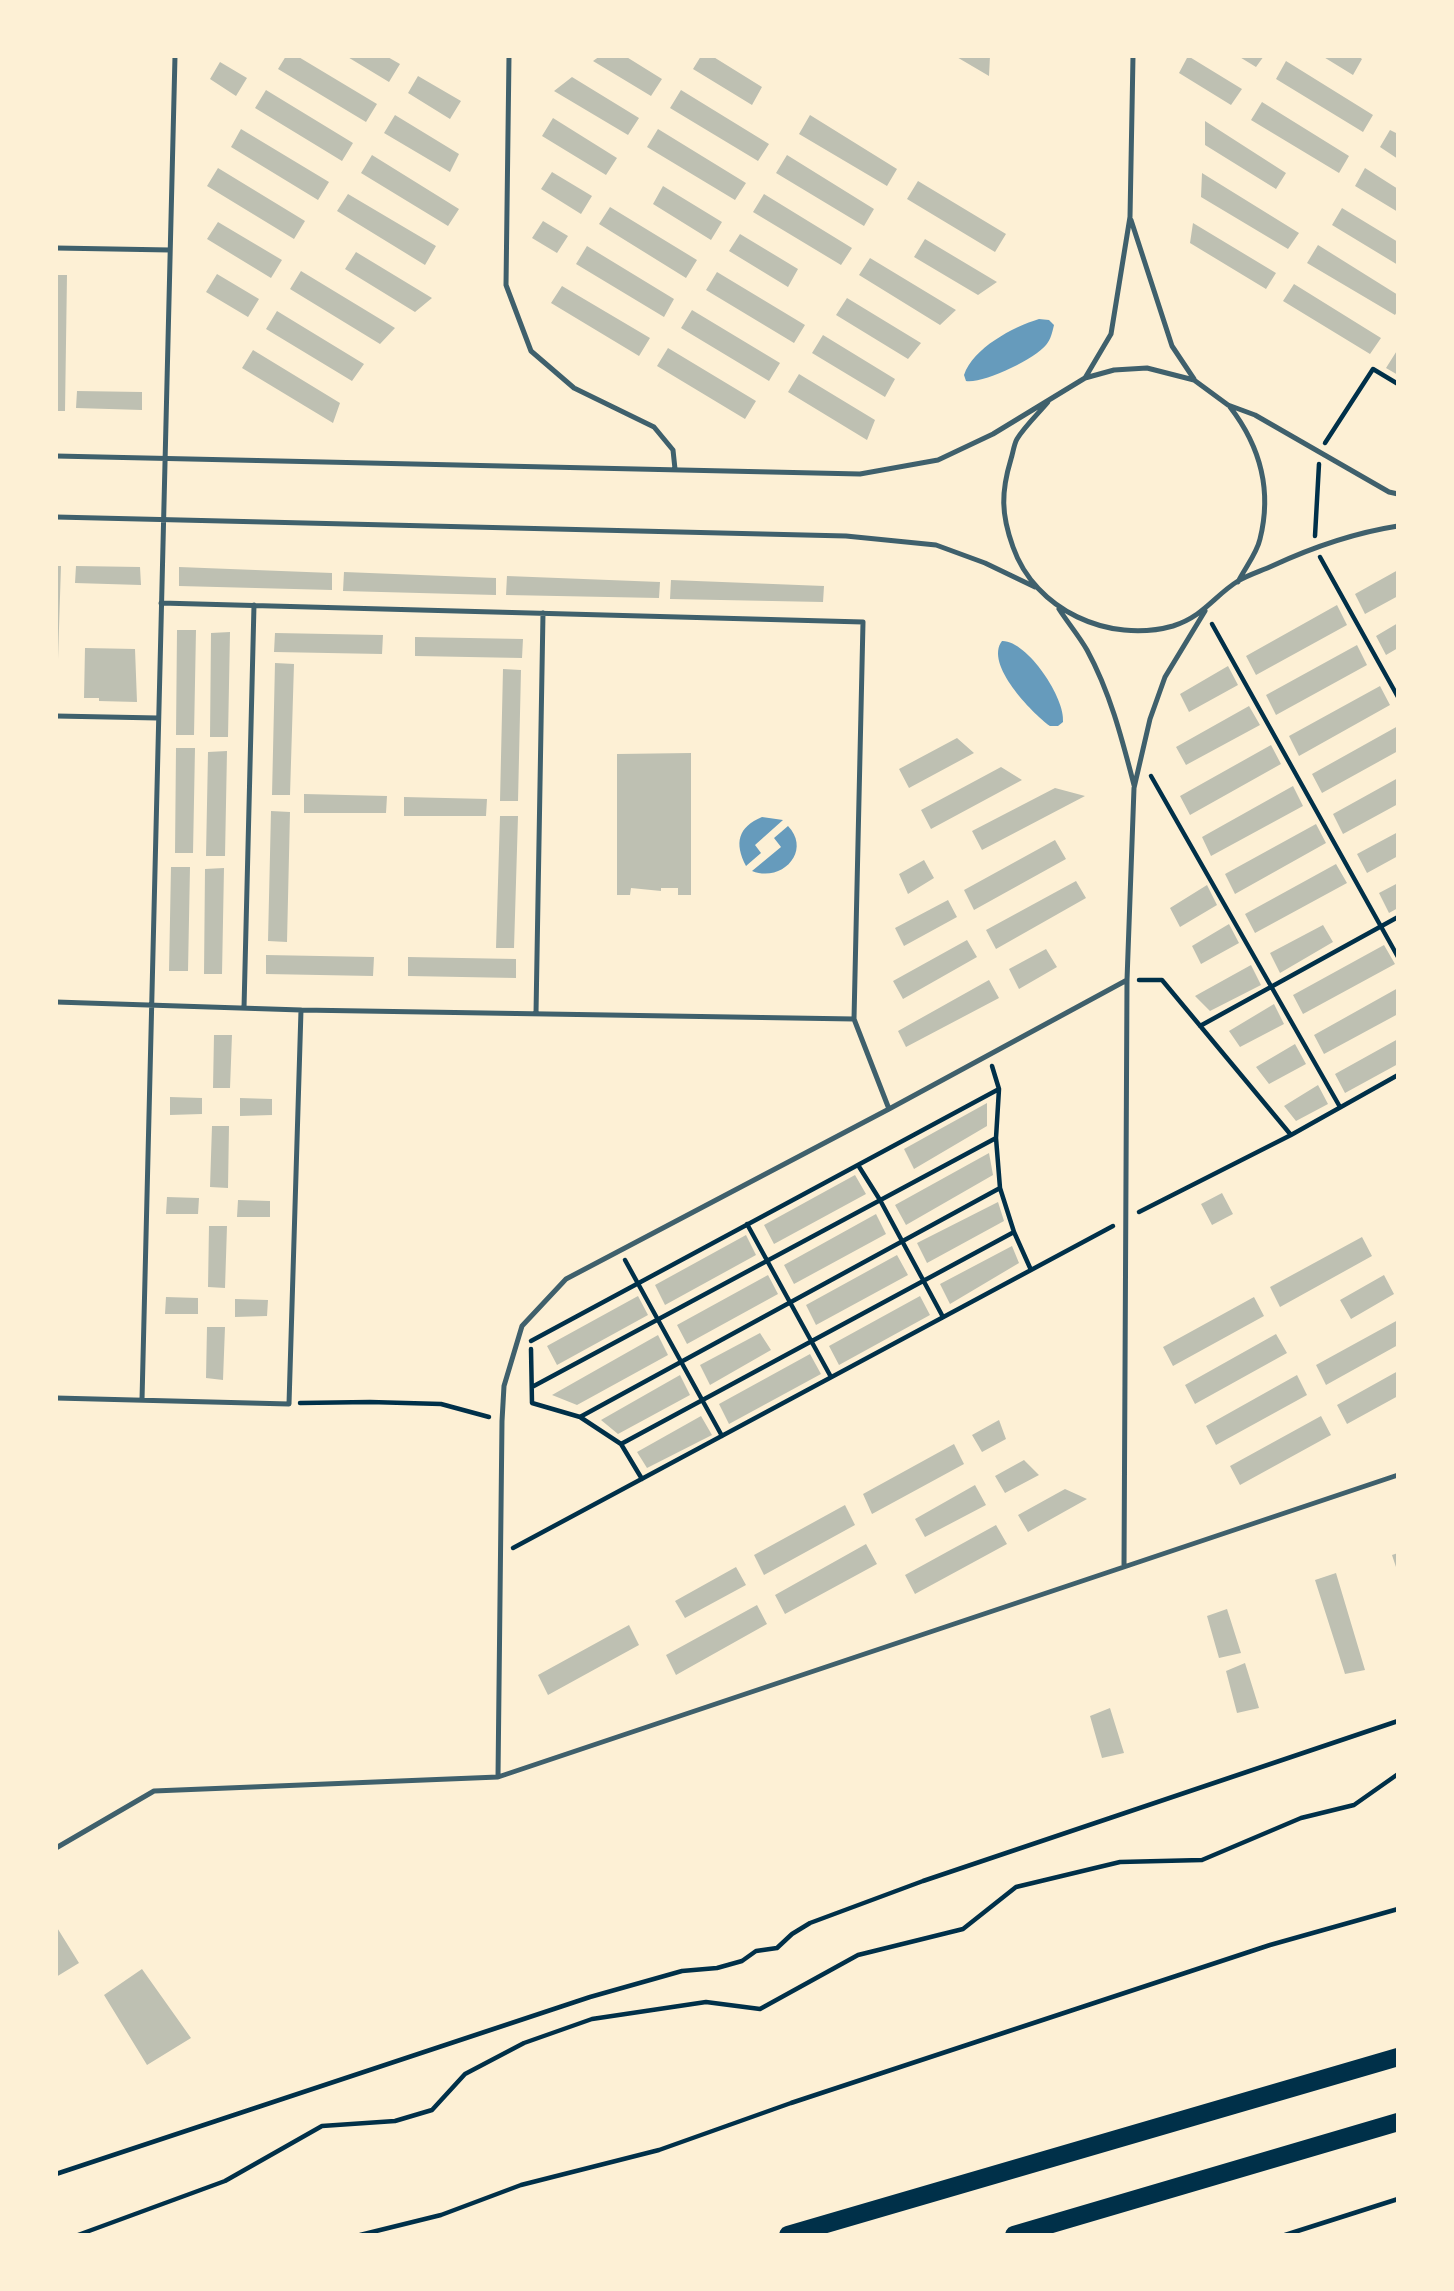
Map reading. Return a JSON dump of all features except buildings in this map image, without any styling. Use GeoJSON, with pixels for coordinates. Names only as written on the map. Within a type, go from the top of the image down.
{"type":"FeatureCollection","features":[{"type":"Feature","properties":{"kind":"highway"},"geometry":{"type":"LineString","coordinates":[[789,2235],[1398,2057]]}},
{"type":"Feature","properties":{"kind":"highway"},"geometry":{"type":"LineString","coordinates":[[1014,2235],[1398,2123]]}},
{"type":"Feature","properties":{"kind":"lane"},"geometry":{"type":"LineString","coordinates":[[142,1400],[175,56]]}},
{"type":"Feature","properties":{"kind":"lane"},"geometry":{"type":"LineString","coordinates":[[509,56],[506,285],[531,351],[575,388],[654,427],[673,450],[675,469]]}},
{"type":"Feature","properties":{"kind":"lane"},"geometry":{"type":"LineString","coordinates":[[1085,378],[1111,334],[1130,217],[1133,56]]}},
{"type":"Feature","properties":{"kind":"lane"},"geometry":{"type":"LineString","coordinates":[[1130,217],[1172,346],[1194,380],[1228,405],[1244,425],[1257,450],[1266,491],[1260,540],[1238,582]]}},
{"type":"Feature","properties":{"kind":"lane"},"geometry":{"type":"LineString","coordinates":[[56,248],[170,250]]}},
{"type":"Feature","properties":{"kind":"lane"},"geometry":{"type":"LineString","coordinates":[[56,456],[860,474],[938,460],[993,434],[1085,378],[1114,370],[1147,369],[1194,380]]}},
{"type":"Feature","properties":{"kind":"lane"},"geometry":{"type":"LineString","coordinates":[[1035,587],[1018,561],[1004,524],[1003,487],[1017,440],[1051,398]]}},
{"type":"Feature","properties":{"kind":"lane"},"geometry":{"type":"LineString","coordinates":[[1228,405],[1255,415],[1398,494]]}},
{"type":"Feature","properties":{"kind":"lane"},"geometry":{"type":"LineString","coordinates":[[56,517],[846,536],[936,545],[985,563],[1035,587],[1058,607],[1080,620],[1129,631],[1173,626],[1205,611]]}},
{"type":"Feature","properties":{"kind":"lane"},"geometry":{"type":"LineString","coordinates":[[1124,1566],[1127,980],[1134,789],[1150,719],[1165,677],[1179,650],[1205,611],[1238,582],[1314,547],[1364,531],[1398,526]]}},
{"type":"Feature","properties":{"kind":"lane"},"geometry":{"type":"LineString","coordinates":[[161,603],[863,622],[854,1018],[889,1109]]}},
{"type":"Feature","properties":{"kind":"lane"},"geometry":{"type":"LineString","coordinates":[[244,1008],[254,605]]}},
{"type":"Feature","properties":{"kind":"lane"},"geometry":{"type":"LineString","coordinates":[[1058,607],[1087,650],[1100,678],[1117,723],[1134,789]]}},
{"type":"Feature","properties":{"kind":"lane"},"geometry":{"type":"LineString","coordinates":[[536,1013],[543,613]]}},
{"type":"Feature","properties":{"kind":"lane"},"geometry":{"type":"LineString","coordinates":[[56,716],[159,718]]}},
{"type":"Feature","properties":{"kind":"lane"},"geometry":{"type":"LineString","coordinates":[[498,1777],[502,1420],[504,1386],[522,1326],[566,1279],[1127,980]]}},
{"type":"Feature","properties":{"kind":"lane"},"geometry":{"type":"LineString","coordinates":[[56,1002],[301,1010],[854,1018]]}},
{"type":"Feature","properties":{"kind":"lane"},"geometry":{"type":"LineString","coordinates":[[56,1398],[289,1404],[301,1010]]}},
{"type":"Feature","properties":{"kind":"lane"},"geometry":{"type":"LineString","coordinates":[[56,1847],[154,1791],[498,1777],[1398,1475]]}},
{"type":"Feature","properties":{"kind":"path"},"geometry":{"type":"LineString","coordinates":[[1398,384],[1373,369],[1320,452],[1314,547],[1398,697]]}},
{"type":"Feature","properties":{"kind":"path"},"geometry":{"type":"LineString","coordinates":[[1205,611],[1398,957]]}},
{"type":"Feature","properties":{"kind":"path"},"geometry":{"type":"LineString","coordinates":[[1140,757],[1340,1107]]}},
{"type":"Feature","properties":{"kind":"path"},"geometry":{"type":"LineString","coordinates":[[1200,1026],[1398,917]]}},
{"type":"Feature","properties":{"kind":"path"},"geometry":{"type":"LineString","coordinates":[[1127,980],[1162,980],[1291,1135]]}},
{"type":"Feature","properties":{"kind":"path"},"geometry":{"type":"LineString","coordinates":[[989,1055],[999,1089],[996,1138],[1000,1188],[1014,1233],[1031,1270]]}},
{"type":"Feature","properties":{"kind":"path"},"geometry":{"type":"LineString","coordinates":[[500,1555],[1126,1219],[1291,1135],[1398,1075]]}},
{"type":"Feature","properties":{"kind":"path"},"geometry":{"type":"LineString","coordinates":[[515,1350],[999,1089]]}},
{"type":"Feature","properties":{"kind":"path"},"geometry":{"type":"LineString","coordinates":[[532,1387],[996,1138]]}},
{"type":"Feature","properties":{"kind":"path"},"geometry":{"type":"LineString","coordinates":[[858,1165],[880,1200],[943,1317]]}},
{"type":"Feature","properties":{"kind":"path"},"geometry":{"type":"LineString","coordinates":[[580,1417],[1000,1188]]}},
{"type":"Feature","properties":{"kind":"path"},"geometry":{"type":"LineString","coordinates":[[747,1224],[831,1377]]}},
{"type":"Feature","properties":{"kind":"path"},"geometry":{"type":"LineString","coordinates":[[621,1444],[1014,1233]]}},
{"type":"Feature","properties":{"kind":"path"},"geometry":{"type":"LineString","coordinates":[[620,1250],[722,1436]]}},
{"type":"Feature","properties":{"kind":"path"},"geometry":{"type":"LineString","coordinates":[[530,1341],[532,1403],[580,1417],[621,1444],[642,1479]]}},
{"type":"Feature","properties":{"kind":"path"},"geometry":{"type":"LineString","coordinates":[[289,1404],[441,1404],[502,1420]]}},
{"type":"Feature","properties":{"kind":"path"},"geometry":{"type":"LineString","coordinates":[[56,2174],[590,1997],[682,1971],[717,1968],[742,1961],[756,1951],[777,1948],[792,1934],[810,1923],[923,1881],[1398,1721]]}},
{"type":"Feature","properties":{"kind":"path"},"geometry":{"type":"LineString","coordinates":[[78,2235],[225,2181],[322,2126],[395,2120],[432,2110],[465,2074],[524,2043],[592,2019],[706,2001],[760,2009],[858,1955],[963,1930],[1016,1887],[1120,1862],[1202,1860],[1301,1818],[1354,1805],[1398,1774]]}},
{"type":"Feature","properties":{"kind":"path"},"geometry":{"type":"LineString","coordinates":[[360,2235],[441,2215],[520,2185],[659,2150],[791,2102],[1270,1944],[1398,1909]]}},
{"type":"Feature","properties":{"kind":"path"},"geometry":{"type":"LineString","coordinates":[[1285,2235],[1398,2199]]}},
{"type":"Feature","properties":{"kind":"path"},"geometry":{"type":"LineString","coordinates":[[90,2230],[96,2235]]}},
{"type":"Feature","properties":{"kind":"water"},"geometry":{"type":"Polygon","coordinates":[[[1039,319],[1049,320],[1054,325],[1049,340],[1040,351],[996,375],[966,381],[964,375],[969,365],[985,348],[1006,333],[1039,319]]]}},
{"type":"Feature","properties":{"kind":"water"},"geometry":{"type":"Polygon","coordinates":[[[1002,641],[1012,643],[1023,650],[1043,672],[1052,686],[1062,712],[1063,722],[1058,726],[1050,726],[1042,720],[1012,687],[999,662],[998,651],[1002,641]]]}},
{"type":"Feature","properties":{"kind":"water"},"geometry":{"type":"Polygon","coordinates":[[[762,817],[783,820],[755,845],[761,853],[746,866],[740,850],[740,837],[748,826],[762,817]]]}},
{"type":"Feature","properties":{"kind":"water"},"geometry":{"type":"Polygon","coordinates":[[[788,826],[797,845],[790,862],[774,873],[752,871],[781,847],[774,838],[788,826]]]}}]}
